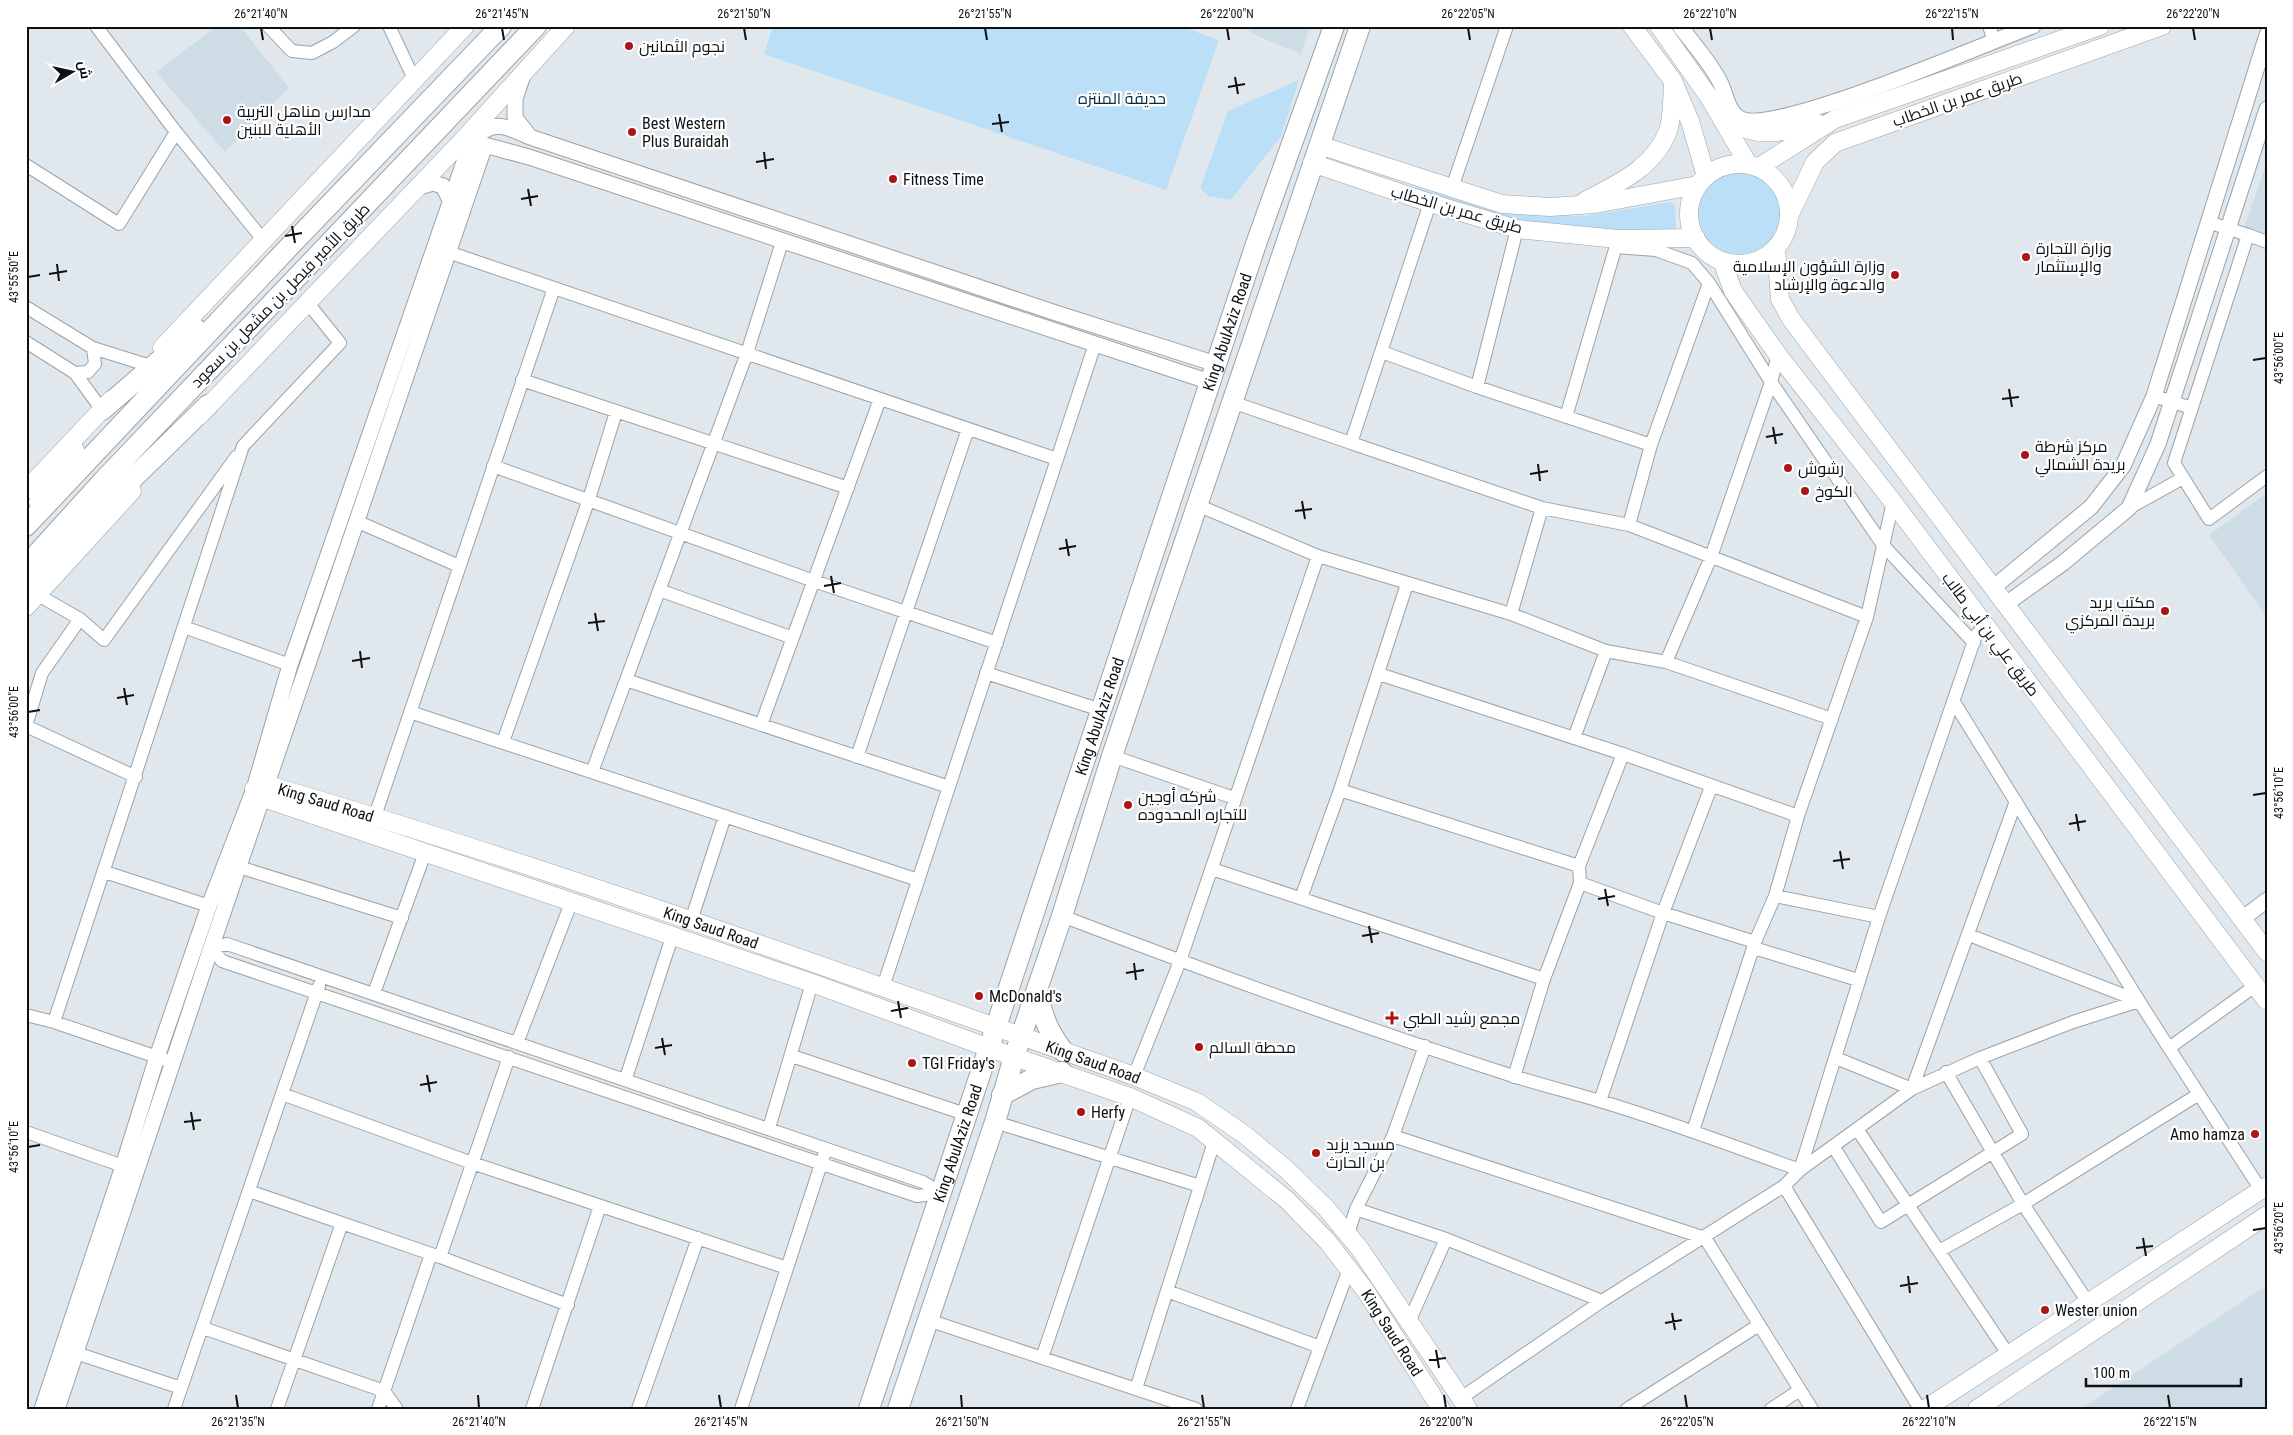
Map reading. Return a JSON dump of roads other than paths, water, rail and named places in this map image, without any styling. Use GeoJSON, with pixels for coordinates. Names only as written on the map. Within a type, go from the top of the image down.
{"type":"FeatureCollection","features":[{"type":"Feature","properties":{"kind":"main road"},"geometry":{"type":"LineString","coordinates":[[28,484],[102,410],[144,364],[154,357],[465,26]]}},
{"type":"Feature","properties":{"kind":"main road"},"geometry":{"type":"LineString","coordinates":[[431,99],[488,26]]}},
{"type":"Feature","properties":{"kind":"main road","name":"طريق الأمير فيصل بن مشعل بن سعود"},"geometry":{"type":"LineString","coordinates":[[26,526],[288,248],[501,26]]}},
{"type":"Feature","properties":{"kind":"main road","name":"طريق الأمير فيصل بن مشعل بن سعود"},"geometry":{"type":"LineString","coordinates":[[26,566],[103,481],[536,26]]}},
{"type":"Feature","properties":{"kind":"main road"},"geometry":{"type":"LineString","coordinates":[[454,114],[511,65],[549,26]]}},
{"type":"Feature","properties":{"kind":"main road"},"geometry":{"type":"LineString","coordinates":[[30,595],[208,405],[419,187],[473,142],[524,73],[566,26]]}},
{"type":"Feature","properties":{"kind":"main road","name":"King AbulAziz Road"},"geometry":{"type":"LineString","coordinates":[[870,1409],[1256,244],[1334,26]]}},
{"type":"Feature","properties":{"kind":"main road","name":"King AbulAziz Road"},"geometry":{"type":"LineString","coordinates":[[898,1409],[995,1122],[1014,1057],[1062,916],[1112,756],[1360,26]]}},
{"type":"Feature","properties":{"kind":"main road"},"geometry":{"type":"LineString","coordinates":[[1632,26],[1673,81],[1690,120],[1702,180]]}},
{"type":"Feature","properties":{"kind":"main road","name":"طريق عمر بن الخطاب"},"geometry":{"type":"LineString","coordinates":[[1754,165],[1834,119],[2085,29],[2100,26]]}},
{"type":"Feature","properties":{"kind":"main road","name":"طريق عمر بن الخطاب"},"geometry":{"type":"LineString","coordinates":[[1789,216],[1815,162],[1835,143],[2162,26]]}},
{"type":"Feature","properties":{"kind":"main road"},"geometry":{"type":"LineString","coordinates":[[1668,28],[1708,97],[1754,165],[1772,175],[1782,187],[1788,200],[1789,216],[1783,238],[1776,248],[1764,257],[1750,262],[1733,265],[1723,263],[1708,254],[1696,238],[1691,225],[1689,211],[1692,197],[1702,180],[1726,165],[1754,165]]}},
{"type":"Feature","properties":{"kind":"main road"},"geometry":{"type":"LineString","coordinates":[[1668,28],[1698,64],[1731,111]]}},
{"type":"Feature","properties":{"kind":"main road"},"geometry":{"type":"LineString","coordinates":[[1576,205],[1624,181],[1659,149],[1668,130],[1673,81]]}},
{"type":"Feature","properties":{"kind":"main road"},"geometry":{"type":"LineString","coordinates":[[1708,97],[1730,120],[1756,133],[1777,133],[1834,119]]}},
{"type":"Feature","properties":{"kind":"main road","name":"طريق عمر بن الخطاب"},"geometry":{"type":"LineString","coordinates":[[1316,154],[1452,188],[1502,204],[1550,207],[1624,200],[1702,180]]}},
{"type":"Feature","properties":{"kind":"main road","name":"طريق عمر بن الخطاب"},"geometry":{"type":"LineString","coordinates":[[1316,154],[1430,203],[1517,229],[1616,243],[1696,238]]}},
{"type":"Feature","properties":{"kind":"main road"},"geometry":{"type":"LineString","coordinates":[[26,518],[58,476],[102,410],[288,248]]}},
{"type":"Feature","properties":{"kind":"main road","name":"طريق علي بن أبي طالب"},"geometry":{"type":"LineString","coordinates":[[1776,248],[1780,299],[1791,319],[2267,952]]}},
{"type":"Feature","properties":{"kind":"main road","name":"طريق علي بن أبي طالب"},"geometry":{"type":"LineString","coordinates":[[1723,263],[1733,291],[1778,355],[1893,502],[2267,1001]]}},
{"type":"Feature","properties":{"kind":"main road","name":"King Saud Road"},"geometry":{"type":"LineString","coordinates":[[262,791],[375,816],[692,920],[996,1026],[1134,1076],[1197,1102],[1245,1135],[1326,1208],[1348,1234],[1465,1403]]}},
{"type":"Feature","properties":{"kind":"main road","name":"King Saud Road"},"geometry":{"type":"LineString","coordinates":[[262,791],[425,853],[812,984],[1014,1057],[1062,1072],[1130,1097],[1198,1128],[1286,1200],[1328,1242],[1365,1290],[1437,1407]]}},
{"type":"Feature","properties":{"kind":"main road"},"geometry":{"type":"LineString","coordinates":[[1037,990],[1050,1035],[1063,1051]]}},
{"type":"Feature","properties":{"kind":"main road"},"geometry":{"type":"LineString","coordinates":[[1002,1095],[1032,1079],[1062,1072]]}},
{"type":"Feature","properties":{"kind":"main road"},"geometry":{"type":"LineString","coordinates":[[1925,1409],[2087,1301],[2264,1188]]}},
{"type":"Feature","properties":{"kind":"main road"},"geometry":{"type":"LineString","coordinates":[[1977,1409],[2267,1215]]}},
{"type":"Feature","properties":{"kind":"street"},"geometry":{"type":"LineString","coordinates":[[96,26],[176,132],[264,241]]}},
{"type":"Feature","properties":{"kind":"street"},"geometry":{"type":"LineString","coordinates":[[268,26],[292,51],[312,53],[333,42],[354,26]]}},
{"type":"Feature","properties":{"kind":"street"},"geometry":{"type":"LineString","coordinates":[[389,26],[414,79]]}},
{"type":"Feature","properties":{"kind":"street"},"geometry":{"type":"LineString","coordinates":[[1452,188],[1507,26]]}},
{"type":"Feature","properties":{"kind":"street"},"geometry":{"type":"LineString","coordinates":[[1731,111],[1741,120],[1749,121],[1783,116],[1872,90],[1991,34],[2033,26]]}},
{"type":"Feature","properties":{"kind":"street"},"geometry":{"type":"LineString","coordinates":[[1994,587],[2091,507],[2123,466],[2154,396],[2267,35]]}},
{"type":"Feature","properties":{"kind":"street"},"geometry":{"type":"LineString","coordinates":[[524,73],[515,99],[516,118],[530,137]]}},
{"type":"Feature","properties":{"kind":"street"},"geometry":{"type":"LineString","coordinates":[[2128,508],[2163,430],[2267,109]]}},
{"type":"Feature","properties":{"kind":"street"},"geometry":{"type":"LineString","coordinates":[[42,1409],[123,1166],[157,1057],[209,906],[262,791],[290,665],[450,200],[473,142],[480,132],[491,126],[507,126],[530,137],[1056,313],[1213,373]]}},
{"type":"Feature","properties":{"kind":"street"},"geometry":{"type":"LineString","coordinates":[[26,165],[119,224],[176,132]]}},
{"type":"Feature","properties":{"kind":"street"},"geometry":{"type":"LineString","coordinates":[[473,142],[528,157],[1096,344],[1213,373]]}},
{"type":"Feature","properties":{"kind":"street"},"geometry":{"type":"LineString","coordinates":[[57,1409],[239,867],[262,791],[448,252],[473,142]]}},
{"type":"Feature","properties":{"kind":"street"},"geometry":{"type":"LineString","coordinates":[[419,187],[433,183],[443,186],[450,200]]}},
{"type":"Feature","properties":{"kind":"street"},"geometry":{"type":"LineString","coordinates":[[1351,443],[1430,203]]}},
{"type":"Feature","properties":{"kind":"street"},"geometry":{"type":"LineString","coordinates":[[2208,222],[2267,242]]}},
{"type":"Feature","properties":{"kind":"street"},"geometry":{"type":"LineString","coordinates":[[1477,387],[1517,229]]}},
{"type":"Feature","properties":{"kind":"street"},"geometry":{"type":"LineString","coordinates":[[2248,235],[2174,462],[2209,519],[2267,476]]}},
{"type":"Feature","properties":{"kind":"street"},"geometry":{"type":"LineString","coordinates":[[592,772],[747,353],[782,242]]}},
{"type":"Feature","properties":{"kind":"street"},"geometry":{"type":"LineString","coordinates":[[1566,417],[1616,243],[1656,250],[1692,263],[1709,283],[1771,382],[1883,546],[1974,643]]}},
{"type":"Feature","properties":{"kind":"street"},"geometry":{"type":"LineString","coordinates":[[448,252],[1057,459]]}},
{"type":"Feature","properties":{"kind":"street"},"geometry":{"type":"LineString","coordinates":[[1629,524],[1651,445],[1709,283]]}},
{"type":"Feature","properties":{"kind":"street"},"geometry":{"type":"LineString","coordinates":[[375,816],[554,288]]}},
{"type":"Feature","properties":{"kind":"street"},"geometry":{"type":"LineString","coordinates":[[30,595],[80,619],[104,640],[244,446],[340,344],[307,302]]}},
{"type":"Feature","properties":{"kind":"street"},"geometry":{"type":"LineString","coordinates":[[26,307],[93,348],[144,364]]}},
{"type":"Feature","properties":{"kind":"street"},"geometry":{"type":"LineString","coordinates":[[26,342],[75,373],[102,410]]}},
{"type":"Feature","properties":{"kind":"street"},"geometry":{"type":"LineString","coordinates":[[882,987],[1096,344]]}},
{"type":"Feature","properties":{"kind":"street"},"geometry":{"type":"LineString","coordinates":[[75,373],[88,372],[95,364],[93,348]]}},
{"type":"Feature","properties":{"kind":"street"},"geometry":{"type":"LineString","coordinates":[[1382,352],[1477,387],[1651,445]]}},
{"type":"Feature","properties":{"kind":"street"},"geometry":{"type":"LineString","coordinates":[[1666,662],[1711,557],[1771,382],[1778,355]]}},
{"type":"Feature","properties":{"kind":"street"},"geometry":{"type":"LineString","coordinates":[[522,380],[713,445],[848,488]]}},
{"type":"Feature","properties":{"kind":"street"},"geometry":{"type":"LineString","coordinates":[[2154,396],[2192,408]]}},
{"type":"Feature","properties":{"kind":"street"},"geometry":{"type":"LineString","coordinates":[[761,725],[880,399]]}},
{"type":"Feature","properties":{"kind":"street"},"geometry":{"type":"LineString","coordinates":[[1232,402],[1542,508],[1629,524],[1867,617]]}},
{"type":"Feature","properties":{"kind":"street"},"geometry":{"type":"LineString","coordinates":[[503,742],[589,499],[616,412]]}},
{"type":"Feature","properties":{"kind":"street"},"geometry":{"type":"LineString","coordinates":[[857,757],[968,429]]}},
{"type":"Feature","properties":{"kind":"street"},"geometry":{"type":"LineString","coordinates":[[2163,430],[2182,436]]}},
{"type":"Feature","properties":{"kind":"street"},"geometry":{"type":"LineString","coordinates":[[54,1022],[244,446]]}},
{"type":"Feature","properties":{"kind":"street"},"geometry":{"type":"LineString","coordinates":[[493,466],[589,499],[680,534],[997,643]]}},
{"type":"Feature","properties":{"kind":"street"},"geometry":{"type":"LineString","coordinates":[[2006,604],[2063,564],[2128,508],[2183,478]]}},
{"type":"Feature","properties":{"kind":"street"},"geometry":{"type":"LineString","coordinates":[[1693,1131],[1755,945],[1775,896],[1798,816],[1867,617],[1893,502]]}},
{"type":"Feature","properties":{"kind":"street"},"geometry":{"type":"LineString","coordinates":[[1197,505],[1318,556],[1511,614],[1606,651],[1666,662],[1832,719]]}},
{"type":"Feature","properties":{"kind":"street"},"geometry":{"type":"LineString","coordinates":[[1511,614],[1542,508]]}},
{"type":"Feature","properties":{"kind":"street"},"geometry":{"type":"LineString","coordinates":[[356,521],[459,566]]}},
{"type":"Feature","properties":{"kind":"street"},"geometry":{"type":"LineString","coordinates":[[1134,1076],[1180,961],[1318,556]]}},
{"type":"Feature","properties":{"kind":"street"},"geometry":{"type":"LineString","coordinates":[[1301,898],[1340,790],[1407,584]]}},
{"type":"Feature","properties":{"kind":"street"},"geometry":{"type":"LineString","coordinates":[[659,590],[793,638]]}},
{"type":"Feature","properties":{"kind":"street"},"geometry":{"type":"LineString","coordinates":[[80,619],[42,673],[26,726],[136,777]]}},
{"type":"Feature","properties":{"kind":"street"},"geometry":{"type":"LineString","coordinates":[[184,627],[290,665]]}},
{"type":"Feature","properties":{"kind":"street"},"geometry":{"type":"LineString","coordinates":[[1800,1170],[1879,917],[1976,635],[1985,627]]}},
{"type":"Feature","properties":{"kind":"street"},"geometry":{"type":"LineString","coordinates":[[1574,738],[1606,651]]}},
{"type":"Feature","properties":{"kind":"street"},"geometry":{"type":"LineString","coordinates":[[986,673],[1101,710]]}},
{"type":"Feature","properties":{"kind":"street"},"geometry":{"type":"LineString","coordinates":[[1379,674],[1623,754],[1711,787],[1798,816]]}},
{"type":"Feature","properties":{"kind":"street"},"geometry":{"type":"LineString","coordinates":[[626,680],[949,787]]}},
{"type":"Feature","properties":{"kind":"street"},"geometry":{"type":"LineString","coordinates":[[1954,702],[2139,1001],[2199,1094],[2264,1188]]}},
{"type":"Feature","properties":{"kind":"street"},"geometry":{"type":"LineString","coordinates":[[410,712],[918,880]]}},
{"type":"Feature","properties":{"kind":"street"},"geometry":{"type":"LineString","coordinates":[[1514,1077],[1544,980],[1580,883],[1579,866],[1623,754]]}},
{"type":"Feature","properties":{"kind":"street"},"geometry":{"type":"LineString","coordinates":[[1112,756],[1234,798]]}},
{"type":"Feature","properties":{"kind":"street"},"geometry":{"type":"LineString","coordinates":[[1600,1101],[1663,913],[1711,787]]}},
{"type":"Feature","properties":{"kind":"street"},"geometry":{"type":"LineString","coordinates":[[1340,790],[1579,866]]}},
{"type":"Feature","properties":{"kind":"street"},"geometry":{"type":"LineString","coordinates":[[1912,1089],[2016,801]]}},
{"type":"Feature","properties":{"kind":"street"},"geometry":{"type":"LineString","coordinates":[[692,920],[725,816]]}},
{"type":"Feature","properties":{"kind":"street"},"geometry":{"type":"LineString","coordinates":[[374,994],[425,853]]}},
{"type":"Feature","properties":{"kind":"street"},"geometry":{"type":"LineString","coordinates":[[239,867],[402,918]]}},
{"type":"Feature","properties":{"kind":"street"},"geometry":{"type":"LineString","coordinates":[[1212,869],[1544,980]]}},
{"type":"Feature","properties":{"kind":"street"},"geometry":{"type":"LineString","coordinates":[[105,872],[209,906]]}},
{"type":"Feature","properties":{"kind":"street"},"geometry":{"type":"LineString","coordinates":[[1580,883],[1858,980]]}},
{"type":"Feature","properties":{"kind":"street"},"geometry":{"type":"LineString","coordinates":[[1775,896],[1879,917]]}},
{"type":"Feature","properties":{"kind":"street"},"geometry":{"type":"LineString","coordinates":[[2242,918],[2267,900]]}},
{"type":"Feature","properties":{"kind":"street"},"geometry":{"type":"LineString","coordinates":[[516,1043],[571,902]]}},
{"type":"Feature","properties":{"kind":"street"},"geometry":{"type":"LineString","coordinates":[[1062,916],[1180,961],[1514,1077],[1600,1101],[1693,1131],[1800,1170]]}},
{"type":"Feature","properties":{"kind":"street"},"geometry":{"type":"LineString","coordinates":[[1968,935],[2139,1001]]}},
{"type":"Feature","properties":{"kind":"street"},"geometry":{"type":"LineString","coordinates":[[626,1078],[672,937]]}},
{"type":"Feature","properties":{"kind":"street"},"geometry":{"type":"LineString","coordinates":[[211,948],[227,944],[323,976],[516,1043],[626,1078],[923,1182],[941,1193]]}},
{"type":"Feature","properties":{"kind":"street"},"geometry":{"type":"LineString","coordinates":[[211,948],[222,961],[917,1196],[941,1193]]}},
{"type":"Feature","properties":{"kind":"street"},"geometry":{"type":"LineString","coordinates":[[174,1409],[323,976]]}},
{"type":"Feature","properties":{"kind":"street"},"geometry":{"type":"LineString","coordinates":[[769,1128],[812,984]]}},
{"type":"Feature","properties":{"kind":"street"},"geometry":{"type":"LineString","coordinates":[[2169,1048],[2255,986]]}},
{"type":"Feature","properties":{"kind":"street"},"geometry":{"type":"LineString","coordinates":[[1465,1403],[1602,1301],[1705,1238],[1784,1186],[1800,1170],[1912,1089],[1980,1058],[2073,1022],[2139,1001]]}},
{"type":"Feature","properties":{"kind":"street"},"geometry":{"type":"LineString","coordinates":[[26,1014],[173,1062]]}},
{"type":"Feature","properties":{"kind":"street"},"geometry":{"type":"LineString","coordinates":[[1348,1234],[1356,1209],[1393,1136],[1425,1046]]}},
{"type":"Feature","properties":{"kind":"street"},"geometry":{"type":"LineString","coordinates":[[792,1056],[968,1115]]}},
{"type":"Feature","properties":{"kind":"street"},"geometry":{"type":"LineString","coordinates":[[378,1409],[472,1163],[509,1057]]}},
{"type":"Feature","properties":{"kind":"street"},"geometry":{"type":"LineString","coordinates":[[1836,1058],[1912,1089]]}},
{"type":"Feature","properties":{"kind":"street"},"geometry":{"type":"LineString","coordinates":[[1834,1146],[1880,1222],[1909,1206],[2022,1134],[1980,1058]]}},
{"type":"Feature","properties":{"kind":"street"},"geometry":{"type":"LineString","coordinates":[[1946,1072],[2023,1204],[2087,1301]]}},
{"type":"Feature","properties":{"kind":"street"},"geometry":{"type":"LineString","coordinates":[[282,1094],[472,1163],[787,1268]]}},
{"type":"Feature","properties":{"kind":"street"},"geometry":{"type":"LineString","coordinates":[[1939,1251],[2023,1204],[2199,1094]]}},
{"type":"Feature","properties":{"kind":"street"},"geometry":{"type":"LineString","coordinates":[[1042,1358],[1130,1097]]}},
{"type":"Feature","properties":{"kind":"street"},"geometry":{"type":"LineString","coordinates":[[995,1122],[1200,1186]]}},
{"type":"Feature","properties":{"kind":"street"},"geometry":{"type":"LineString","coordinates":[[1856,1129],[2008,1354]]}},
{"type":"Feature","properties":{"kind":"street"},"geometry":{"type":"LineString","coordinates":[[26,1132],[123,1166]]}},
{"type":"Feature","properties":{"kind":"street"},"geometry":{"type":"LineString","coordinates":[[1393,1136],[1705,1238],[1812,1409]]}},
{"type":"Feature","properties":{"kind":"street"},"geometry":{"type":"LineString","coordinates":[[1136,1389],[1214,1142]]}},
{"type":"Feature","properties":{"kind":"street"},"geometry":{"type":"LineString","coordinates":[[740,1409],[826,1148]]}},
{"type":"Feature","properties":{"kind":"street"},"geometry":{"type":"LineString","coordinates":[[1784,1186],[1920,1409]]}},
{"type":"Feature","properties":{"kind":"street"},"geometry":{"type":"LineString","coordinates":[[249,1191],[436,1255],[568,1305]]}},
{"type":"Feature","properties":{"kind":"street"},"geometry":{"type":"LineString","coordinates":[[532,1409],[600,1206]]}},
{"type":"Feature","properties":{"kind":"street"},"geometry":{"type":"LineString","coordinates":[[1356,1209],[1446,1239],[1602,1301]]}},
{"type":"Feature","properties":{"kind":"street"},"geometry":{"type":"LineString","coordinates":[[277,1409],[342,1223]]}},
{"type":"Feature","properties":{"kind":"street"},"geometry":{"type":"LineString","coordinates":[[638,1409],[698,1238]]}},
{"type":"Feature","properties":{"kind":"street"},"geometry":{"type":"LineString","coordinates":[[1410,1322],[1446,1239]]}},
{"type":"Feature","properties":{"kind":"street"},"geometry":{"type":"LineString","coordinates":[[1297,1409],[1349,1269]]}},
{"type":"Feature","properties":{"kind":"street"},"geometry":{"type":"LineString","coordinates":[[1167,1291],[1320,1347]]}},
{"type":"Feature","properties":{"kind":"street"},"geometry":{"type":"LineString","coordinates":[[928,1320],[1196,1409]]}},
{"type":"Feature","properties":{"kind":"street"},"geometry":{"type":"LineString","coordinates":[[1627,1409],[1759,1325]]}},
{"type":"Feature","properties":{"kind":"street"},"geometry":{"type":"LineString","coordinates":[[203,1328],[294,1358],[384,1391],[396,1409]]}},
{"type":"Feature","properties":{"kind":"street"},"geometry":{"type":"LineString","coordinates":[[62,1349],[181,1388]]}},
{"type":"Feature","properties":{"kind":"street"},"geometry":{"type":"LineString","coordinates":[[1771,1409],[1800,1390]]}},
{"type":"Feature","properties":{"kind":"place","name":"نجوم الثمانين"},"geometry":{"type":"Point","coordinates":[629,46]}},
{"type":"Feature","properties":{"kind":"place","name":"مدارس مناهل التربية الأهلية للبنين"},"geometry":{"type":"Point","coordinates":[227,120]}},
{"type":"Feature","properties":{"kind":"place","name":"Best Western Plus Buraidah"},"geometry":{"type":"Point","coordinates":[632,132]}},
{"type":"Feature","properties":{"kind":"place","name":"Fitness Time"},"geometry":{"type":"Point","coordinates":[893,179]}},
{"type":"Feature","properties":{"kind":"place","name":"وزارة التجارة والإستثمار"},"geometry":{"type":"Point","coordinates":[2026,257]}},
{"type":"Feature","properties":{"kind":"place","name":"وزارة الشؤون الإسلامية والدعوة والإرشاد"},"geometry":{"type":"Point","coordinates":[1895,275]}},
{"type":"Feature","properties":{"kind":"place","name":"مركز شرطة بريدة الشمالي"},"geometry":{"type":"Point","coordinates":[2025,455]}},
{"type":"Feature","properties":{"kind":"place","name":"رشوش"},"geometry":{"type":"Point","coordinates":[1788,468]}},
{"type":"Feature","properties":{"kind":"place","name":"الكوخ"},"geometry":{"type":"Point","coordinates":[1805,491]}},
{"type":"Feature","properties":{"kind":"place","name":"مكتب بريد بريدة المركزي"},"geometry":{"type":"Point","coordinates":[2165,611]}},
{"type":"Feature","properties":{"kind":"place","name":"شركه أوجين للتجاره المحدوده"},"geometry":{"type":"Point","coordinates":[1128,805]}},
{"type":"Feature","properties":{"kind":"place","name":"McDonald's"},"geometry":{"type":"Point","coordinates":[979,996]}},
{"type":"Feature","properties":{"kind":"place","name":"مجمع رشيد الطبي"},"geometry":{"type":"Point","coordinates":[1392,1018]}},
{"type":"Feature","properties":{"kind":"place","name":"محطة السالم"},"geometry":{"type":"Point","coordinates":[1199,1047]}},
{"type":"Feature","properties":{"kind":"place","name":"TGI Friday's"},"geometry":{"type":"Point","coordinates":[912,1063]}},
{"type":"Feature","properties":{"kind":"place","name":"Herfy"},"geometry":{"type":"Point","coordinates":[1081,1112]}},
{"type":"Feature","properties":{"kind":"place","name":"Amo hamza"},"geometry":{"type":"Point","coordinates":[2255,1134]}},
{"type":"Feature","properties":{"kind":"place","name":"مسجد يزيد بن الحارث"},"geometry":{"type":"Point","coordinates":[1316,1153]}},
{"type":"Feature","properties":{"kind":"place","name":"Wester union"},"geometry":{"type":"Point","coordinates":[2045,1310]}},
{"type":"Feature","properties":{"kind":"park label","name":"حديقة المنتزه"},"geometry":{"type":"Point","coordinates":[1122,98]}}]}
